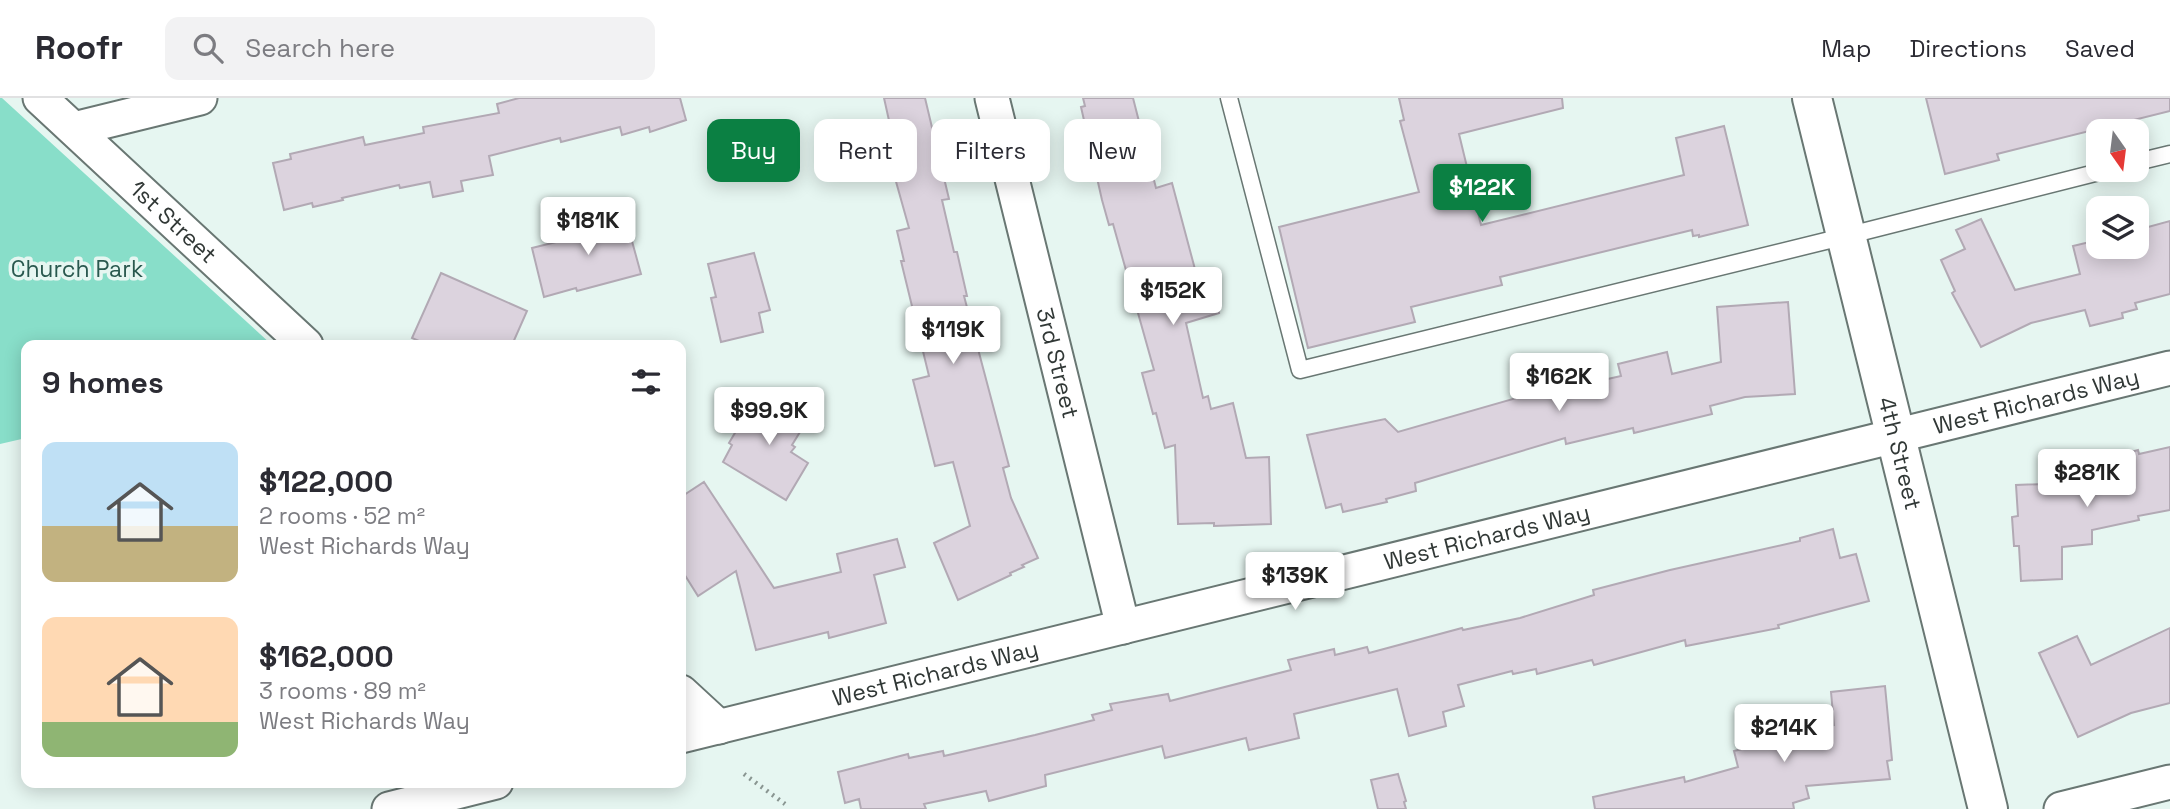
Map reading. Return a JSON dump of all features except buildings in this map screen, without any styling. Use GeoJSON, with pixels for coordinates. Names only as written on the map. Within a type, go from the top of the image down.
{"type":"FeatureCollection","features":[{"type":"Feature","properties":{"kind":"street","name":"1st Street"},"geometry":{"type":"LineString","coordinates":[[40,98],[301,340]]}},
{"type":"Feature","properties":{"kind":"street"},"geometry":{"type":"LineString","coordinates":[[74,129],[200,98]]}},
{"type":"Feature","properties":{"kind":"street","name":"3rd Street"},"geometry":{"type":"LineString","coordinates":[[992,98],[1123,627]]}},
{"type":"Feature","properties":{"kind":"street","name":"4th Street"},"geometry":{"type":"LineString","coordinates":[[1812,98],[1988,809]]}},
{"type":"Feature","properties":{"kind":"street","name":"West Richards Way"},"geometry":{"type":"LineString","coordinates":[[686,735],[2170,368]]}},
{"type":"Feature","properties":{"kind":"street"},"geometry":{"type":"LineString","coordinates":[[686,697],[719,727]]}},
{"type":"Feature","properties":{"kind":"street"},"geometry":{"type":"LineString","coordinates":[[2061,809],[2170,782]]}},
{"type":"Feature","properties":{"kind":"street"},"geometry":{"type":"LineString","coordinates":[[388,809],[472,788]]}},
{"type":"Feature","properties":{"kind":"lane"},"geometry":{"type":"LineString","coordinates":[[1229,98],[1300,370],[2086,175]]}},
{"type":"Feature","properties":{"kind":"lane"},"geometry":{"type":"LineString","coordinates":[[2149,159],[2170,154]]}},
{"type":"Feature","properties":{"kind":"path"},"geometry":{"type":"LineString","coordinates":[[744,774],[785,804]]}},
{"type":"Feature","properties":{"kind":"green space","name":"Church Park"},"geometry":{"type":"Polygon","coordinates":[[[2,98],[267,340],[21,340],[21,439],[0,444],[2,98]]]}}]}
